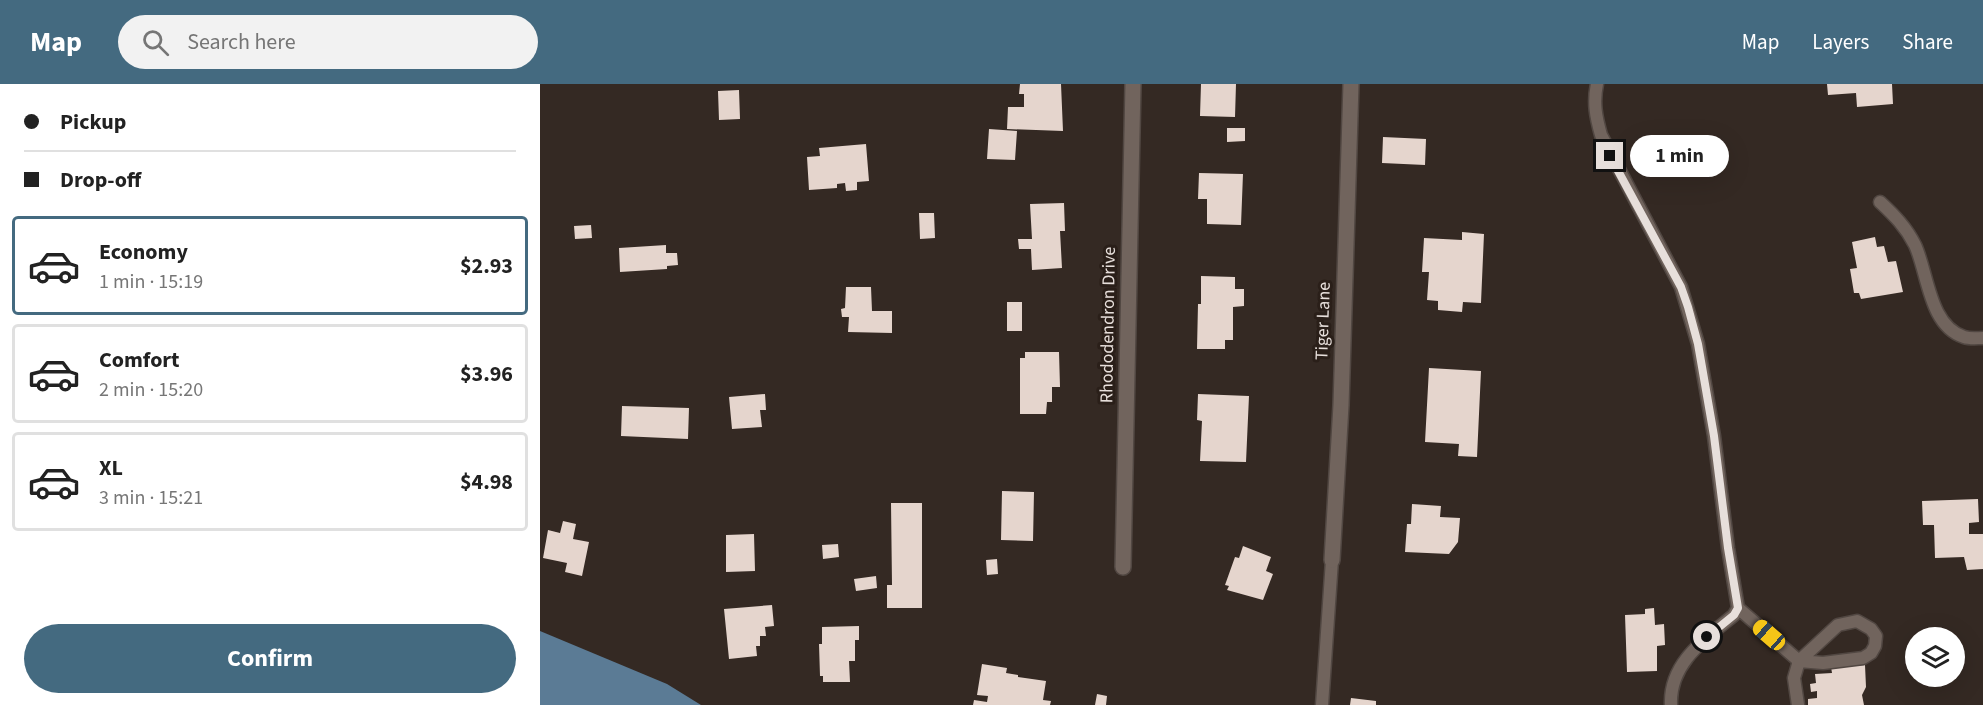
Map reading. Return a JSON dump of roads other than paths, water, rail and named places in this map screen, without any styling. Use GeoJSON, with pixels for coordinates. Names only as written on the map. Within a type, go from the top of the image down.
{"type":"FeatureCollection","features":[{"type":"Feature","properties":{"kind":"street","name":"Rhododendron Drive"},"geometry":{"type":"LineString","coordinates":[[1123,567],[1132,84]]}},
{"type":"Feature","properties":{"kind":"street","name":"Tiger Lane"},"geometry":{"type":"LineString","coordinates":[[1332,560],[1341,405],[1352,84]]}},
{"type":"Feature","properties":{"kind":"lane"},"geometry":{"type":"LineString","coordinates":[[1597,84],[1594,98],[1595,114],[1601,135],[1681,287],[1698,344],[1714,436],[1738,608],[1799,662],[1823,663],[1863,658],[1871,653],[1875,646],[1876,636],[1871,629],[1857,621],[1847,621],[1831,630],[1799,662],[1794,678],[1798,705]]}},
{"type":"Feature","properties":{"kind":"lane"},"geometry":{"type":"LineString","coordinates":[[1880,202],[1902,223],[1916,247],[1925,279],[1945,323],[1965,338],[1983,338]]}},
{"type":"Feature","properties":{"kind":"lane"},"geometry":{"type":"LineString","coordinates":[[1322,705],[1332,560]]}},
{"type":"Feature","properties":{"kind":"lane"},"geometry":{"type":"LineString","coordinates":[[1671,705],[1676,677],[1688,655],[1734,615],[1738,608]]}},
{"type":"Feature","properties":{"kind":"water"},"geometry":{"type":"Polygon","coordinates":[[[540,631],[667,684],[701,705],[540,705],[540,631]]]}}]}
